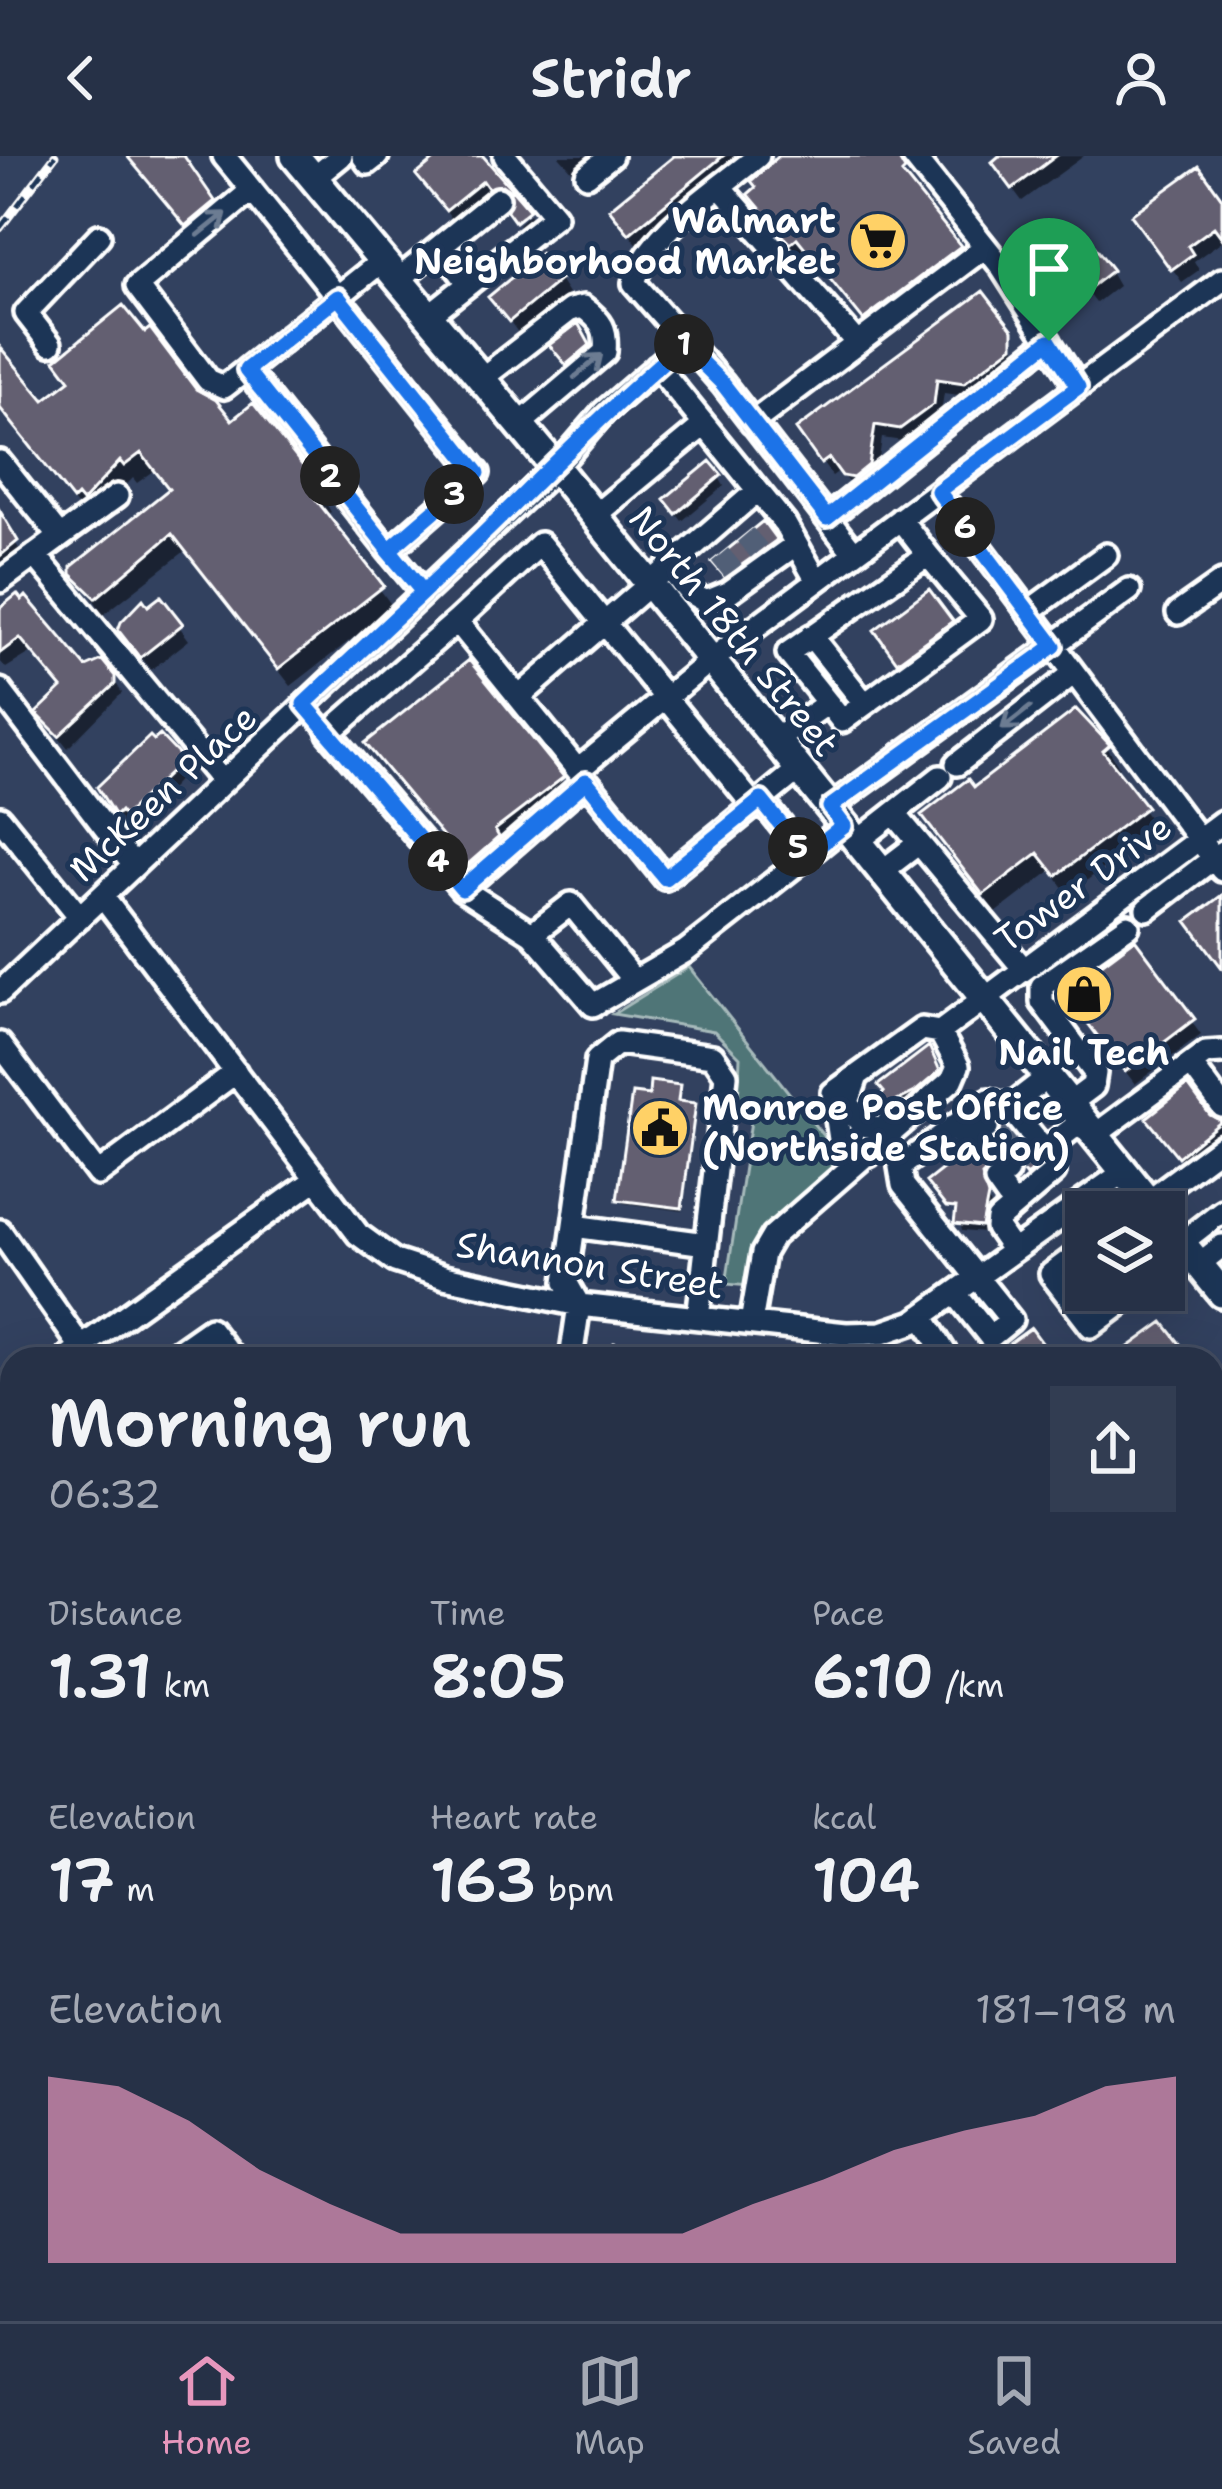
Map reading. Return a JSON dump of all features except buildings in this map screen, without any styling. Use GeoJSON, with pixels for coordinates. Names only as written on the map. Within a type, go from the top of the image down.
{"type":"FeatureCollection","features":[{"type":"Feature","properties":{"kind":"main road","name":"North 18th Street"},"geometry":{"type":"LineString","coordinates":[[295,156],[594,516],[661,578],[711,659],[1046,1078],[1091,1120],[1138,1191]]}},
{"type":"Feature","properties":{"kind":"main road","name":"North 18th Street"},"geometry":{"type":"LineString","coordinates":[[1185,1250],[1222,1293]]}},
{"type":"Feature","properties":{"kind":"street"},"geometry":{"type":"LineString","coordinates":[[224,156],[478,473],[388,551]]}},
{"type":"Feature","properties":{"kind":"street"},"geometry":{"type":"LineString","coordinates":[[314,178],[341,156]]}},
{"type":"Feature","properties":{"kind":"street"},"geometry":{"type":"LineString","coordinates":[[363,156],[368,163],[377,156]]}},
{"type":"Feature","properties":{"kind":"street"},"geometry":{"type":"LineString","coordinates":[[428,316],[555,216],[511,188],[505,156]]}},
{"type":"Feature","properties":{"kind":"street"},"geometry":{"type":"LineString","coordinates":[[587,176],[611,156]]}},
{"type":"Feature","properties":{"kind":"street"},"geometry":{"type":"LineString","coordinates":[[758,156],[665,236],[639,266],[634,283],[854,553]]}},
{"type":"Feature","properties":{"kind":"street"},"geometry":{"type":"LineString","coordinates":[[913,156],[985,247],[1078,387]]}},
{"type":"Feature","properties":{"kind":"street"},"geometry":{"type":"LineString","coordinates":[[252,190],[136,286],[208,380],[224,387],[338,297],[441,247],[511,188]]}},
{"type":"Feature","properties":{"kind":"street"},"geometry":{"type":"LineString","coordinates":[[721,188],[857,343]]}},
{"type":"Feature","properties":{"kind":"street"},"geometry":{"type":"LineString","coordinates":[[50,344],[26,314],[99,236]]}},
{"type":"Feature","properties":{"kind":"street"},"geometry":{"type":"LineString","coordinates":[[441,247],[469,284]]}},
{"type":"Feature","properties":{"kind":"street"},"geometry":{"type":"LineString","coordinates":[[752,423],[985,247]]}},
{"type":"Feature","properties":{"kind":"street"},"geometry":{"type":"LineString","coordinates":[[462,889],[664,697],[711,659],[1222,280]]}},
{"type":"Feature","properties":{"kind":"street"},"geometry":{"type":"LineString","coordinates":[[481,379],[570,310],[584,308],[598,318],[607,332],[605,352],[519,425]]}},
{"type":"Feature","properties":{"kind":"street"},"geometry":{"type":"LineString","coordinates":[[827,518],[1049,341]]}},
{"type":"Feature","properties":{"kind":"street","name":"McKeen Place"},"geometry":{"type":"LineString","coordinates":[[0,992],[556,468],[604,412],[683,344]]}},
{"type":"Feature","properties":{"kind":"street"},"geometry":{"type":"LineString","coordinates":[[657,366],[757,491],[817,581]]}},
{"type":"Feature","properties":{"kind":"street"},"geometry":{"type":"LineString","coordinates":[[246,370],[423,592]]}},
{"type":"Feature","properties":{"kind":"street"},"geometry":{"type":"LineString","coordinates":[[594,516],[704,425]]}},
{"type":"Feature","properties":{"kind":"street"},"geometry":{"type":"LineString","coordinates":[[0,462],[60,537]]}},
{"type":"Feature","properties":{"kind":"street"},"geometry":{"type":"LineString","coordinates":[[519,697],[604,622],[713,546],[729,517],[757,491]]}},
{"type":"Feature","properties":{"kind":"street"},"geometry":{"type":"LineString","coordinates":[[938,491],[1198,839],[1219,860],[1147,909]]}},
{"type":"Feature","properties":{"kind":"street"},"geometry":{"type":"LineString","coordinates":[[0,580],[117,496]]}},
{"type":"Feature","properties":{"kind":"street"},"geometry":{"type":"LineString","coordinates":[[729,517],[745,536]]}},
{"type":"Feature","properties":{"kind":"street"},"geometry":{"type":"LineString","coordinates":[[900,519],[981,619]]}},
{"type":"Feature","properties":{"kind":"street"},"geometry":{"type":"LineString","coordinates":[[329,733],[540,544],[664,697],[806,856]]}},
{"type":"Feature","properties":{"kind":"street"},"geometry":{"type":"LineString","coordinates":[[661,578],[706,602],[795,545]]}},
{"type":"Feature","properties":{"kind":"street"},"geometry":{"type":"LineString","coordinates":[[35,555],[222,781]]}},
{"type":"Feature","properties":{"kind":"street"},"geometry":{"type":"LineString","coordinates":[[928,555],[788,653],[842,721],[981,619],[1022,603],[1106,555]]}},
{"type":"Feature","properties":{"kind":"street"},"geometry":{"type":"LineString","coordinates":[[1178,613],[1222,582]]}},
{"type":"Feature","properties":{"kind":"street"},"geometry":{"type":"LineString","coordinates":[[304,704],[462,889],[532,934],[593,1005],[686,951],[844,825],[1054,646],[1129,590]]}},
{"type":"Feature","properties":{"kind":"street"},"geometry":{"type":"LineString","coordinates":[[457,621],[665,878],[799,769]]}},
{"type":"Feature","properties":{"kind":"street"},"geometry":{"type":"LineString","coordinates":[[811,636],[865,704]]}},
{"type":"Feature","properties":{"kind":"street"},"geometry":{"type":"LineString","coordinates":[[844,825],[894,813],[1075,673]]}},
{"type":"Feature","properties":{"kind":"street"},"geometry":{"type":"LineString","coordinates":[[0,690],[134,866]]}},
{"type":"Feature","properties":{"kind":"street"},"geometry":{"type":"LineString","coordinates":[[775,740],[828,703]]}},
{"type":"Feature","properties":{"kind":"street"},"geometry":{"type":"LineString","coordinates":[[894,813],[1042,986],[1042,1002],[1095,1073],[1091,1120]]}},
{"type":"Feature","properties":{"kind":"street"},"geometry":{"type":"LineString","coordinates":[[0,818],[80,917]]}},
{"type":"Feature","properties":{"kind":"street","name":"Tower Drive"},"geometry":{"type":"LineString","coordinates":[[856,1078],[922,1029],[940,1032],[1222,822]]}},
{"type":"Feature","properties":{"kind":"street"},"geometry":{"type":"LineString","coordinates":[[881,872],[919,843]]}},
{"type":"Feature","properties":{"kind":"street","name":"Shannon Street"},"geometry":{"type":"LineString","coordinates":[[102,896],[358,1234],[394,1261],[444,1277],[579,1305],[882,1333],[922,1316],[956,1294],[1124,1172]]}},
{"type":"Feature","properties":{"kind":"street"},"geometry":{"type":"LineString","coordinates":[[532,934],[571,904],[634,981]]}},
{"type":"Feature","properties":{"kind":"street"},"geometry":{"type":"LineString","coordinates":[[1042,986],[1128,926]]}},
{"type":"Feature","properties":{"kind":"street"},"geometry":{"type":"LineString","coordinates":[[940,1032],[956,1070]]}},
{"type":"Feature","properties":{"kind":"street"},"geometry":{"type":"LineString","coordinates":[[573,1347],[579,1305],[566,1282],[597,1060],[618,1043],[713,1056],[726,1075],[698,1318]]}},
{"type":"Feature","properties":{"kind":"street"},"geometry":{"type":"LineString","coordinates":[[0,1044],[98,1174],[236,1072]]}},
{"type":"Feature","properties":{"kind":"street"},"geometry":{"type":"LineString","coordinates":[[1019,1129],[1091,1120],[1192,1066],[1205,1053],[1222,1052]]}},
{"type":"Feature","properties":{"kind":"street"},"geometry":{"type":"LineString","coordinates":[[1192,1066],[1208,1063],[1222,1069]]}},
{"type":"Feature","properties":{"kind":"street"},"geometry":{"type":"LineString","coordinates":[[1192,1066],[1222,1106]]}},
{"type":"Feature","properties":{"kind":"street"},"geometry":{"type":"LineString","coordinates":[[856,1078],[848,1102],[854,1117],[871,1129],[881,1128],[956,1070]]}},
{"type":"Feature","properties":{"kind":"street"},"geometry":{"type":"LineString","coordinates":[[751,1323],[763,1253],[773,1236],[869,1155],[956,1070]]}},
{"type":"Feature","properties":{"kind":"street"},"geometry":{"type":"LineString","coordinates":[[856,1078],[832,1093],[834,1126],[840,1139],[869,1155]]}},
{"type":"Feature","properties":{"kind":"street"},"geometry":{"type":"LineString","coordinates":[[1019,1129],[1046,1078]]}},
{"type":"Feature","properties":{"kind":"street"},"geometry":{"type":"LineString","coordinates":[[956,1294],[990,1337],[1011,1319],[903,1186],[900,1167],[964,1140],[989,1100],[1054,1172],[1018,1201],[997,1228],[1013,1251]]}},
{"type":"Feature","properties":{"kind":"street"},"geometry":{"type":"LineString","coordinates":[[1185,1202],[1222,1146]]}},
{"type":"Feature","properties":{"kind":"street"},"geometry":{"type":"LineString","coordinates":[[1007,1172],[996,1181],[1047,1227]]}},
{"type":"Feature","properties":{"kind":"street"},"geometry":{"type":"LineString","coordinates":[[82,1347],[316,1179]]}},
{"type":"Feature","properties":{"kind":"street"},"geometry":{"type":"LineString","coordinates":[[1185,1223],[1222,1211]]}},
{"type":"Feature","properties":{"kind":"street"},"geometry":{"type":"LineString","coordinates":[[574,1226],[706,1244]]}},
{"type":"Feature","properties":{"kind":"street"},"geometry":{"type":"LineString","coordinates":[[0,1231],[70,1347]]}},
{"type":"Feature","properties":{"kind":"street"},"geometry":{"type":"LineString","coordinates":[[1185,1235],[1222,1246]]}},
{"type":"Feature","properties":{"kind":"street"},"geometry":{"type":"LineString","coordinates":[[1065,1263],[1051,1274],[1065,1292]]}},
{"type":"Feature","properties":{"kind":"street"},"geometry":{"type":"LineString","coordinates":[[1079,1311],[1091,1326],[1111,1311]]}},
{"type":"Feature","properties":{"kind":"street"},"geometry":{"type":"LineString","coordinates":[[922,1316],[941,1347]]}},
{"type":"Feature","properties":{"kind":"street"},"geometry":{"type":"LineString","coordinates":[[184,1347],[210,1329],[224,1347]]}},
{"type":"Feature","properties":{"kind":"green space"},"geometry":{"type":"Polygon","coordinates":[[[689,967],[848,1167],[763,1235],[755,1245],[749,1286],[726,1284],[753,1108],[738,1103],[740,1057],[714,1031],[613,1014],[689,967]]]}},
{"type":"Feature","properties":{"kind":"tunnel"},"geometry":{"type":"LineString","coordinates":[[745,535],[764,557]]}},
{"type":"Feature","properties":{"kind":"tunnel"},"geometry":{"type":"LineString","coordinates":[[720,555],[739,578]]}},
{"type":"Feature","properties":{"kind":"tunnel"},"geometry":{"type":"LineString","coordinates":[[980,1161],[1017,1131]]}},
{"type":"Feature","properties":{"kind":"tunnel"},"geometry":{"type":"LineString","coordinates":[[1007,1172],[1032,1150]]}},
{"type":"Feature","properties":{"kind":"railway"},"geometry":{"type":"LineString","coordinates":[[0,228],[55,156]]}},
{"type":"Feature","properties":{"kind":"place","name":"Walmart Neighborhood Market"},"geometry":{"type":"Point","coordinates":[878,241]}},
{"type":"Feature","properties":{"kind":"place","name":"Nail Tech"},"geometry":{"type":"Point","coordinates":[1084,994]}},
{"type":"Feature","properties":{"kind":"place","name":"Monroe Post Office (Northside Station)"},"geometry":{"type":"Point","coordinates":[660,1128]}},
{"type":"Feature","properties":{"kind":"route"},"geometry":{"type":"LineString","coordinates":[[1049,341],[827,518],[723,384],[683,344],[604,412],[556,468],[423,592],[388,551],[246,370],[338,297],[478,473],[388,551],[423,592],[304,704],[462,889],[586,781],[665,878],[761,800],[806,856],[844,826],[830,807],[1054,646],[938,491],[1078,387],[1049,341]]}}]}
